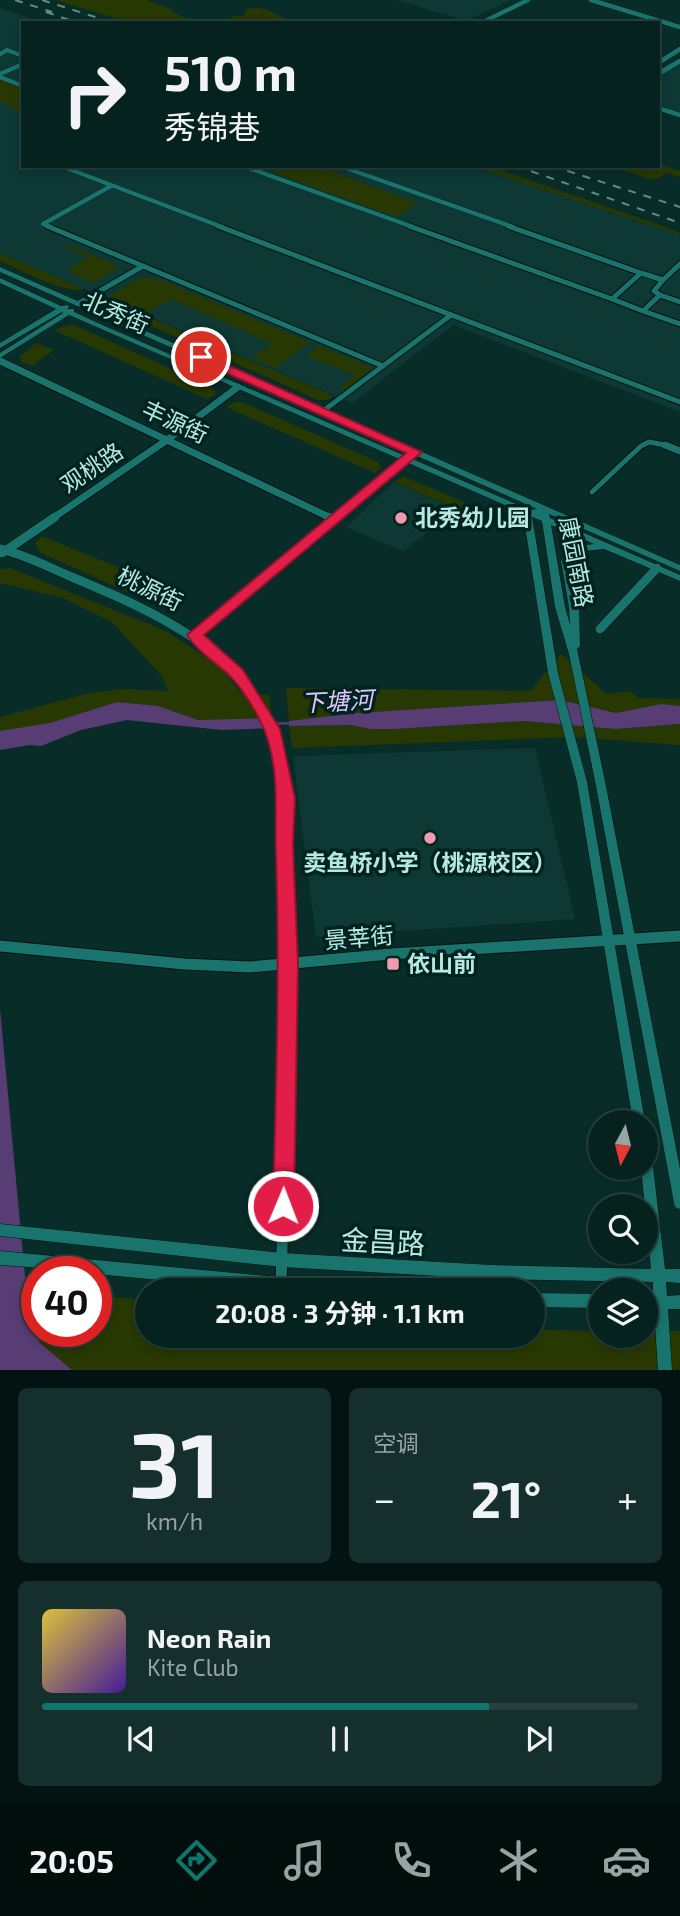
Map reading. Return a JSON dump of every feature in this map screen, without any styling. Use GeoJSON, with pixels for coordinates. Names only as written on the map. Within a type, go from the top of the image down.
{"type":"FeatureCollection","features":[{"type":"Feature","properties":{"kind":"main road","name":"北秀街"},"geometry":{"type":"LineString","coordinates":[[0,269],[415,452],[607,546],[680,578]]}},
{"type":"Feature","properties":{"kind":"main road","name":"北秀街"},"geometry":{"type":"LineString","coordinates":[[0,280],[527,513]]}},
{"type":"Feature","properties":{"kind":"main road"},"geometry":{"type":"LineString","coordinates":[[0,346],[79,303]]}},
{"type":"Feature","properties":{"kind":"main road"},"geometry":{"type":"LineString","coordinates":[[0,359],[65,310]]}},
{"type":"Feature","properties":{"kind":"main road","name":"康园南路"},"geometry":{"type":"LineString","coordinates":[[637,1110],[574,748],[544,627],[527,513],[544,515],[560,607],[574,654],[680,1203]]}},
{"type":"Feature","properties":{"kind":"main road","name":"北秀街"},"geometry":{"type":"LineString","coordinates":[[544,515],[680,568]]}},
{"type":"Feature","properties":{"kind":"main road"},"geometry":{"type":"LineString","coordinates":[[574,654],[574,607],[565,561],[568,553],[574,549],[607,546]]}},
{"type":"Feature","properties":{"kind":"main road"},"geometry":{"type":"LineString","coordinates":[[649,1180],[660,1277],[664,1370]]}},
{"type":"Feature","properties":{"kind":"main road","name":"金昌路"},"geometry":{"type":"LineString","coordinates":[[0,1230],[282,1260],[491,1272],[680,1276]]}},
{"type":"Feature","properties":{"kind":"main road","name":"金昌路"},"geometry":{"type":"LineString","coordinates":[[0,1258],[207,1278]]}},
{"type":"Feature","properties":{"kind":"main road"},"geometry":{"type":"LineString","coordinates":[[545,1300],[588,1301]]}},
{"type":"Feature","properties":{"kind":"main road"},"geometry":{"type":"LineString","coordinates":[[658,1303],[680,1302]]}},
{"type":"Feature","properties":{"kind":"street"},"geometry":{"type":"LineString","coordinates":[[485,21],[528,0]]}},
{"type":"Feature","properties":{"kind":"street"},"geometry":{"type":"LineString","coordinates":[[591,0],[680,27]]}},
{"type":"Feature","properties":{"kind":"street"},"geometry":{"type":"LineString","coordinates":[[660,62],[680,49]]}},
{"type":"Feature","properties":{"kind":"street"},"geometry":{"type":"LineString","coordinates":[[0,54],[7,50],[21,55]]}},
{"type":"Feature","properties":{"kind":"street"},"geometry":{"type":"LineString","coordinates":[[660,73],[680,61]]}},
{"type":"Feature","properties":{"kind":"street"},"geometry":{"type":"LineString","coordinates":[[0,75],[21,65]]}},
{"type":"Feature","properties":{"kind":"street"},"geometry":{"type":"LineString","coordinates":[[0,75],[21,85]]}},
{"type":"Feature","properties":{"kind":"street"},"geometry":{"type":"LineString","coordinates":[[660,109],[680,115]]}},
{"type":"Feature","properties":{"kind":"street"},"geometry":{"type":"LineString","coordinates":[[66,168],[680,402]]}},
{"type":"Feature","properties":{"kind":"street"},"geometry":{"type":"LineString","coordinates":[[249,168],[680,324]]}},
{"type":"Feature","properties":{"kind":"street"},"geometry":{"type":"LineString","coordinates":[[346,168],[663,280]]}},
{"type":"Feature","properties":{"kind":"street"},"geometry":{"type":"LineString","coordinates":[[111,186],[43,224],[383,366]]}},
{"type":"Feature","properties":{"kind":"street"},"geometry":{"type":"LineString","coordinates":[[680,264],[654,291],[680,302]]}},
{"type":"Feature","properties":{"kind":"street"},"geometry":{"type":"LineString","coordinates":[[79,303],[143,266]]}},
{"type":"Feature","properties":{"kind":"street"},"geometry":{"type":"LineString","coordinates":[[612,299],[641,273]]}},
{"type":"Feature","properties":{"kind":"street"},"geometry":{"type":"LineString","coordinates":[[643,311],[660,295]]}},
{"type":"Feature","properties":{"kind":"street"},"geometry":{"type":"LineString","coordinates":[[323,411],[451,315]]}},
{"type":"Feature","properties":{"kind":"street","name":"丰源街"},"geometry":{"type":"LineString","coordinates":[[0,359],[333,519]]}},
{"type":"Feature","properties":{"kind":"street","name":"观桃路"},"geometry":{"type":"LineString","coordinates":[[2,551],[166,440],[238,387]]}},
{"type":"Feature","properties":{"kind":"street"},"geometry":{"type":"LineString","coordinates":[[592,492],[641,446],[649,442],[665,444],[680,451]]}},
{"type":"Feature","properties":{"kind":"street"},"geometry":{"type":"LineString","coordinates":[[194,635],[415,452]]}},
{"type":"Feature","properties":{"kind":"street","name":"桃源街"},"geometry":{"type":"LineString","coordinates":[[2,551],[135,603],[194,635],[237,674],[272,729],[280,752],[287,798],[284,845],[289,964],[281,1278]]}},
{"type":"Feature","properties":{"kind":"street"},"geometry":{"type":"LineString","coordinates":[[600,629],[657,568]]}},
{"type":"Feature","properties":{"kind":"street","name":"景莘街"},"geometry":{"type":"LineString","coordinates":[[0,946],[220,967],[680,936]]}},
{"type":"Feature","properties":{"kind":"shaded area"},"geometry":{"type":"Polygon","coordinates":[[[397,0],[511,0],[466,21],[397,0]]]}},
{"type":"Feature","properties":{"kind":"shaded area"},"geometry":{"type":"Polygon","coordinates":[[[0,8],[37,21],[21,21],[21,168],[478,168],[680,235],[680,412],[453,325],[352,403],[0,253],[0,8]]]}},
{"type":"Feature","properties":{"kind":"shaded area"},"geometry":{"type":"Polygon","coordinates":[[[680,59],[680,113],[660,107],[660,73],[680,59]]]}},
{"type":"Feature","properties":{"kind":"shaded area","name":"北秀幼儿园"},"geometry":{"type":"Polygon","coordinates":[[[394,482],[457,510],[403,551],[346,527],[394,482]]]}},
{"type":"Feature","properties":{"kind":"shaded area"},"geometry":{"type":"Polygon","coordinates":[[[560,700],[616,713],[661,704],[680,706],[680,724],[616,729],[524,721],[394,729],[370,729],[351,725],[289,726],[289,721],[356,713],[560,700]]]}},
{"type":"Feature","properties":{"kind":"shaded area"},"geometry":{"type":"Polygon","coordinates":[[[117,702],[158,706],[198,720],[272,718],[275,728],[222,730],[127,720],[81,730],[41,746],[0,750],[0,731],[50,723],[117,702]]]}},
{"type":"Feature","properties":{"kind":"shaded area","name":"卖鱼桥小学（桃源校区）"},"geometry":{"type":"Polygon","coordinates":[[[535,748],[575,919],[316,937],[293,756],[535,748]]]}},
{"type":"Feature","properties":{"kind":"shaded area"},"geometry":{"type":"Polygon","coordinates":[[[0,1009],[23,1256],[21,1256],[21,1347],[45,1347],[72,1370],[0,1370],[0,1009]]]}},
{"type":"Feature","properties":{"kind":"green space"},"geometry":{"type":"Polygon","coordinates":[[[55,0],[146,0],[200,21],[124,21],[55,0]]]}},
{"type":"Feature","properties":{"kind":"green space"},"geometry":{"type":"Polygon","coordinates":[[[247,9],[265,9],[290,21],[229,21],[232,16],[244,16],[247,9]]]}},
{"type":"Feature","properties":{"kind":"green space"},"geometry":{"type":"Polygon","coordinates":[[[0,80],[21,87],[21,114],[0,100],[0,80]]]}},
{"type":"Feature","properties":{"kind":"green space"},"geometry":{"type":"Polygon","coordinates":[[[660,165],[680,171],[680,177],[667,173],[654,180],[615,168],[660,168],[660,165]]]}},
{"type":"Feature","properties":{"kind":"green space"},"geometry":{"type":"Polygon","coordinates":[[[261,168],[323,168],[417,203],[396,217],[261,168]]]}},
{"type":"Feature","properties":{"kind":"green space"},"geometry":{"type":"Polygon","coordinates":[[[478,168],[496,168],[663,226],[680,235],[478,168]]]}},
{"type":"Feature","properties":{"kind":"green space"},"geometry":{"type":"Polygon","coordinates":[[[70,245],[118,268],[93,283],[67,271],[87,257],[67,247],[70,245]]]}},
{"type":"Feature","properties":{"kind":"green space"},"geometry":{"type":"Polygon","coordinates":[[[0,253],[84,289],[66,288],[42,280],[0,261],[0,253]]]}},
{"type":"Feature","properties":{"kind":"green space"},"geometry":{"type":"Polygon","coordinates":[[[147,277],[161,280],[310,342],[276,368],[252,357],[272,344],[171,299],[147,313],[109,296],[138,279],[147,277]]]}},
{"type":"Feature","properties":{"kind":"green space"},"geometry":{"type":"Polygon","coordinates":[[[106,299],[334,396],[328,400],[318,400],[104,305],[102,303],[106,299]]]}},
{"type":"Feature","properties":{"kind":"green space"},"geometry":{"type":"Polygon","coordinates":[[[72,324],[211,387],[215,395],[207,399],[54,330],[72,324]]]}},
{"type":"Feature","properties":{"kind":"green space"},"geometry":{"type":"Polygon","coordinates":[[[36,343],[54,350],[32,366],[22,362],[19,357],[36,343]]]}},
{"type":"Feature","properties":{"kind":"green space"},"geometry":{"type":"Polygon","coordinates":[[[318,345],[373,368],[345,390],[339,389],[355,375],[306,356],[318,345]]]}},
{"type":"Feature","properties":{"kind":"green space"},"geometry":{"type":"Polygon","coordinates":[[[234,402],[242,402],[378,462],[381,468],[375,473],[226,407],[234,402]]]}},
{"type":"Feature","properties":{"kind":"green space"},"geometry":{"type":"Polygon","coordinates":[[[403,476],[498,517],[500,527],[394,482],[403,476]]]}},
{"type":"Feature","properties":{"kind":"green space"},"geometry":{"type":"Polygon","coordinates":[[[42,536],[144,578],[129,593],[39,552],[35,543],[42,536]]]}},
{"type":"Feature","properties":{"kind":"green space"},"geometry":{"type":"Polygon","coordinates":[[[10,568],[166,631],[221,667],[240,692],[269,695],[272,718],[198,720],[158,706],[117,702],[50,723],[38,736],[0,735],[0,717],[89,693],[122,689],[168,691],[162,676],[112,622],[63,598],[0,583],[0,569],[10,568]]]}},
{"type":"Feature","properties":{"kind":"green space"},"geometry":{"type":"Polygon","coordinates":[[[561,654],[607,694],[629,691],[639,698],[680,699],[680,706],[661,704],[616,713],[560,700],[356,713],[289,721],[286,688],[530,691],[561,654]]]}},
{"type":"Feature","properties":{"kind":"green space"},"geometry":{"type":"Polygon","coordinates":[[[524,721],[617,729],[680,724],[680,745],[572,737],[292,748],[289,726],[351,725],[370,729],[394,729],[524,721]]]}},
{"type":"Feature","properties":{"kind":"green space"},"geometry":{"type":"Polygon","coordinates":[[[112,1297],[135,1299],[135,1348],[545,1348],[545,1330],[588,1331],[588,1348],[658,1348],[658,1332],[680,1331],[680,1370],[72,1370],[45,1347],[112,1347],[112,1297]]]}},
{"type":"Feature","properties":{"kind":"waterway","name":"下塘河"},"geometry":{"type":"LineString","coordinates":[[271,724],[292,723]]}},
{"type":"Feature","properties":{"kind":"railway"},"geometry":{"type":"LineString","coordinates":[[15,0],[52,12]]}},
{"type":"Feature","properties":{"kind":"railway"},"geometry":{"type":"LineString","coordinates":[[42,0],[108,21]]}},
{"type":"Feature","properties":{"kind":"railway"},"geometry":{"type":"LineString","coordinates":[[46,12],[72,21]]}},
{"type":"Feature","properties":{"kind":"railway"},"geometry":{"type":"LineString","coordinates":[[522,168],[680,223]]}},
{"type":"Feature","properties":{"kind":"railway"},"geometry":{"type":"LineString","coordinates":[[558,168],[680,207]]}},
{"type":"Feature","properties":{"kind":"place","name":"北秀幼儿园"},"geometry":{"type":"Point","coordinates":[401,518]}},
{"type":"Feature","properties":{"kind":"place","name":"卖鱼桥小学（桃源校区）"},"geometry":{"type":"Point","coordinates":[430,838]}},
{"type":"Feature","properties":{"kind":"place","name":"依山前"},"geometry":{"type":"Point","coordinates":[393,964]}},
{"type":"Feature","properties":{"kind":"route"},"geometry":{"type":"LineString","coordinates":[[201,357],[415,452],[194,635],[237,674],[272,729],[280,752],[287,798],[284,845],[289,964],[283,1206]]}}]}
